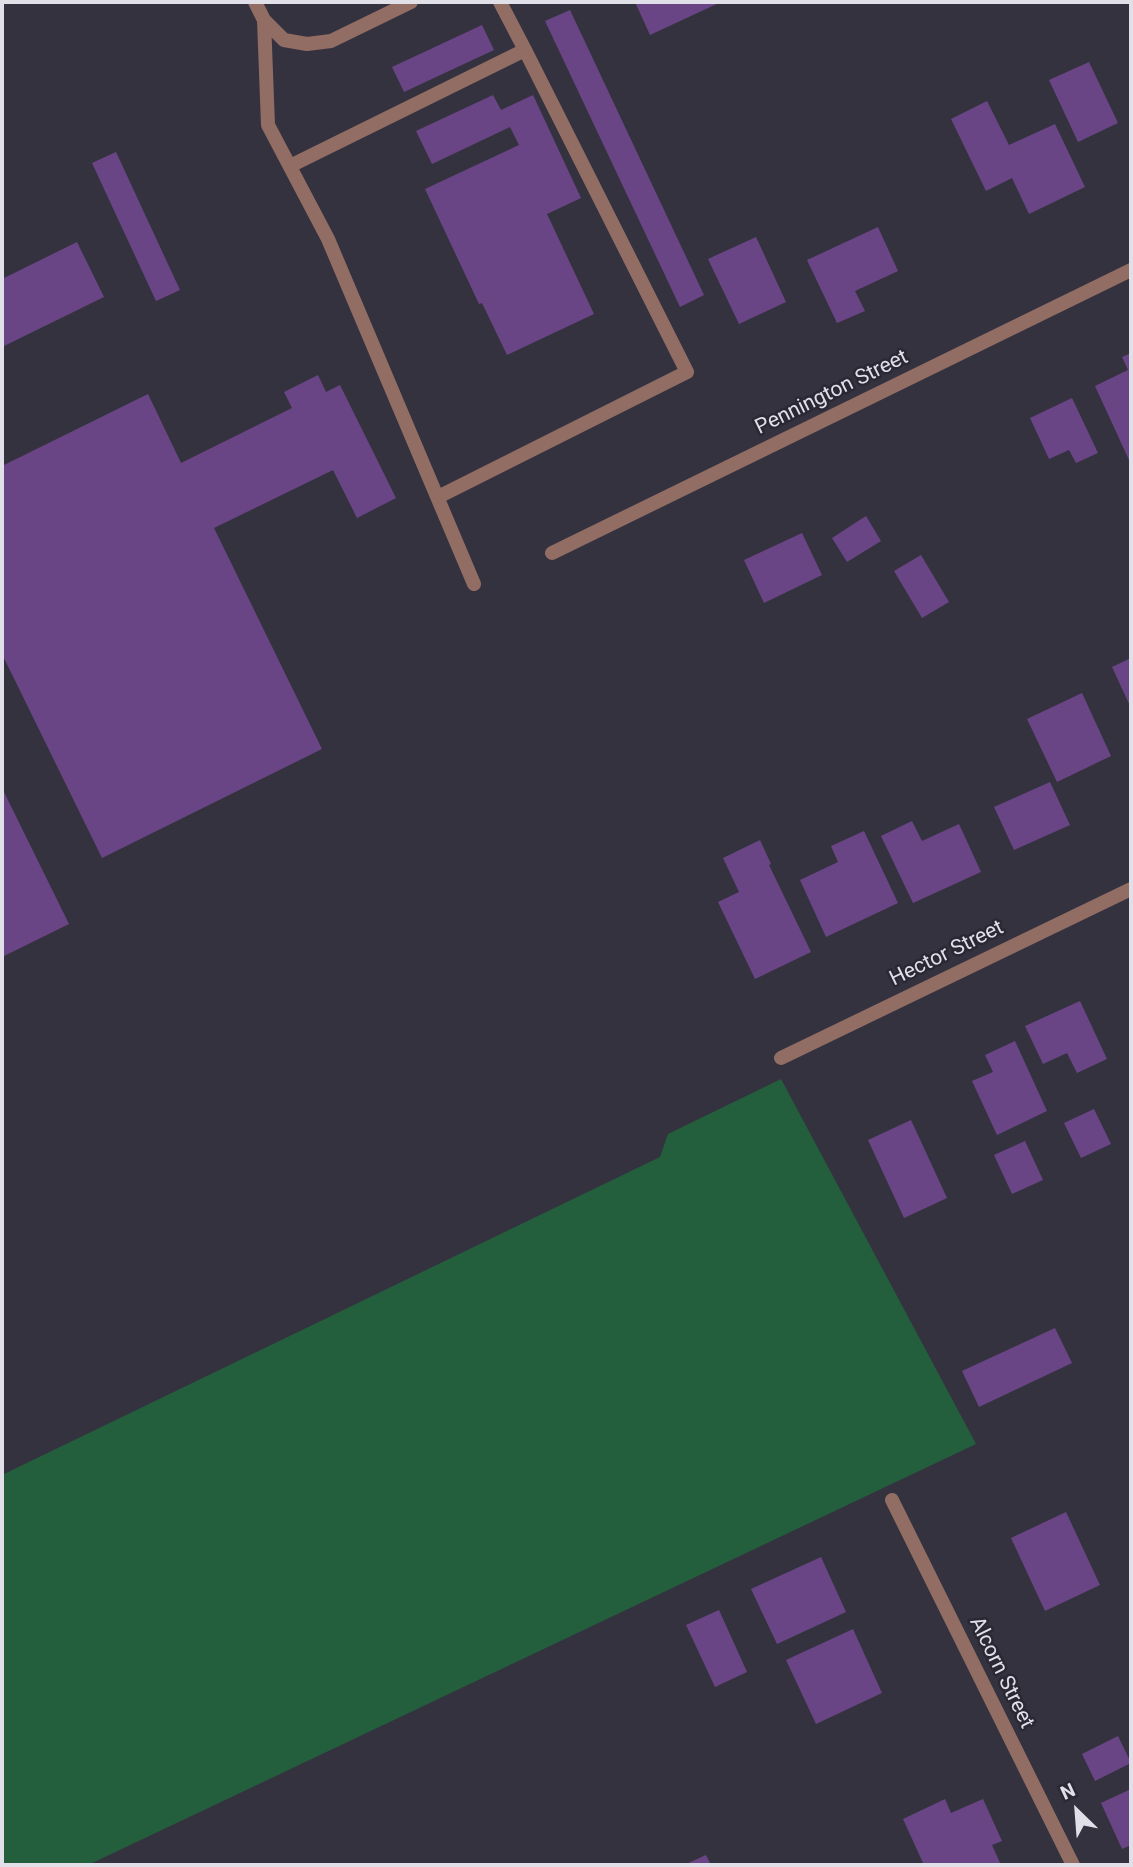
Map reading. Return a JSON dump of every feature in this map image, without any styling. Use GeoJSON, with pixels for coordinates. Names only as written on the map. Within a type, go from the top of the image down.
{"type":"FeatureCollection","features":[{"type":"Feature","properties":{"kind":"street"},"geometry":{"type":"LineString","coordinates":[[255,2],[264,20],[284,40],[307,44],[331,41],[411,2]]}},
{"type":"Feature","properties":{"kind":"street"},"geometry":{"type":"LineString","coordinates":[[438,497],[687,372],[500,2]]}},
{"type":"Feature","properties":{"kind":"street"},"geometry":{"type":"LineString","coordinates":[[264,20],[268,125],[328,239],[474,583]]}},
{"type":"Feature","properties":{"kind":"street"},"geometry":{"type":"LineString","coordinates":[[290,166],[525,50]]}},
{"type":"Feature","properties":{"kind":"street","name":"Pennington Street"},"geometry":{"type":"LineString","coordinates":[[552,553],[1131,270]]}},
{"type":"Feature","properties":{"kind":"street","name":"Hector Street"},"geometry":{"type":"LineString","coordinates":[[781,1058],[1131,889]]}},
{"type":"Feature","properties":{"kind":"street","name":"Alcorn Street"},"geometry":{"type":"LineString","coordinates":[[892,1500],[1073,1865]]}},
{"type":"Feature","properties":{"kind":"green space"},"geometry":{"type":"Polygon","coordinates":[[[781,1079],[976,1444],[88,1865],[2,1865],[2,1475],[660,1157],[668,1134],[781,1079]]]}},
{"type":"Feature","properties":{"kind":"building"},"geometry":{"type":"Polygon","coordinates":[[[635,2],[721,2],[650,35],[635,2]]]}},
{"type":"Feature","properties":{"kind":"building"},"geometry":{"type":"Polygon","coordinates":[[[570,10],[704,295],[680,307],[545,21],[570,10]]]}},
{"type":"Feature","properties":{"kind":"building"},"geometry":{"type":"Polygon","coordinates":[[[482,25],[494,50],[404,92],[392,67],[482,25]]]}},
{"type":"Feature","properties":{"kind":"building"},"geometry":{"type":"Polygon","coordinates":[[[1089,62],[1118,123],[1078,142],[1049,80],[1089,62]]]}},
{"type":"Feature","properties":{"kind":"building"},"geometry":{"type":"Polygon","coordinates":[[[493,95],[501,110],[533,95],[581,198],[547,214],[594,314],[507,355],[482,303],[479,304],[425,189],[519,145],[510,127],[432,164],[416,131],[493,95]]]}},
{"type":"Feature","properties":{"kind":"building"},"geometry":{"type":"Polygon","coordinates":[[[987,101],[1009,145],[1055,124],[1085,187],[1029,214],[1012,178],[986,191],[951,119],[987,101]]]}},
{"type":"Feature","properties":{"kind":"building"},"geometry":{"type":"Polygon","coordinates":[[[116,152],[180,290],[156,301],[92,163],[116,152]]]}},
{"type":"Feature","properties":{"kind":"building"},"geometry":{"type":"Polygon","coordinates":[[[878,227],[898,271],[855,291],[865,311],[837,323],[807,260],[878,227]]]}},
{"type":"Feature","properties":{"kind":"building"},"geometry":{"type":"Polygon","coordinates":[[[756,237],[786,302],[739,324],[708,259],[756,237]]]}},
{"type":"Feature","properties":{"kind":"building"},"geometry":{"type":"Polygon","coordinates":[[[77,242],[104,297],[2,347],[2,279],[77,242]]]}},
{"type":"Feature","properties":{"kind":"building"},"geometry":{"type":"Polygon","coordinates":[[[1131,353],[1129,460],[1095,386],[1128,370],[1122,357],[1131,353]]]}},
{"type":"Feature","properties":{"kind":"building"},"geometry":{"type":"Polygon","coordinates":[[[318,375],[326,392],[340,385],[396,498],[357,518],[333,470],[214,528],[322,749],[102,858],[2,654],[2,466],[148,394],[181,463],[292,408],[284,392],[318,375]]]}},
{"type":"Feature","properties":{"kind":"building"},"geometry":{"type":"Polygon","coordinates":[[[1072,398],[1098,453],[1076,463],[1069,450],[1049,459],[1030,418],[1072,398]]]}},
{"type":"Feature","properties":{"kind":"building"},"geometry":{"type":"Polygon","coordinates":[[[866,516],[881,541],[847,562],[832,538],[866,516]]]}},
{"type":"Feature","properties":{"kind":"building"},"geometry":{"type":"Polygon","coordinates":[[[802,533],[822,575],[764,603],[744,560],[802,533]]]}},
{"type":"Feature","properties":{"kind":"building"},"geometry":{"type":"Polygon","coordinates":[[[921,555],[949,602],[922,618],[894,571],[921,555]]]}},
{"type":"Feature","properties":{"kind":"building"},"geometry":{"type":"Polygon","coordinates":[[[1131,658],[1131,708],[1112,667],[1131,658]]]}},
{"type":"Feature","properties":{"kind":"building"},"geometry":{"type":"Polygon","coordinates":[[[1082,693],[1111,756],[1057,782],[1027,719],[1082,693]]]}},
{"type":"Feature","properties":{"kind":"building"},"geometry":{"type":"Polygon","coordinates":[[[1050,782],[1070,825],[1014,850],[994,807],[1050,782]]]}},
{"type":"Feature","properties":{"kind":"building"},"geometry":{"type":"Polygon","coordinates":[[[2,788],[69,924],[2,957],[2,788]]]}},
{"type":"Feature","properties":{"kind":"building"},"geometry":{"type":"Polygon","coordinates":[[[912,821],[922,841],[959,824],[981,872],[913,903],[881,836],[912,821]]]}},
{"type":"Feature","properties":{"kind":"building"},"geometry":{"type":"Polygon","coordinates":[[[864,831],[898,903],[826,937],[800,880],[838,862],[831,846],[864,831]]]}},
{"type":"Feature","properties":{"kind":"building"},"geometry":{"type":"Polygon","coordinates":[[[760,840],[771,864],[769,865],[811,952],[755,979],[718,902],[739,892],[723,858],[760,840]]]}},
{"type":"Feature","properties":{"kind":"building"},"geometry":{"type":"Polygon","coordinates":[[[1080,1001],[1107,1059],[1077,1073],[1067,1053],[1043,1064],[1025,1026],[1080,1001]]]}},
{"type":"Feature","properties":{"kind":"building"},"geometry":{"type":"Polygon","coordinates":[[[1015,1041],[1047,1111],[997,1135],[972,1081],[993,1072],[985,1055],[1015,1041]]]}},
{"type":"Feature","properties":{"kind":"building"},"geometry":{"type":"Polygon","coordinates":[[[1094,1109],[1111,1144],[1081,1158],[1064,1123],[1094,1109]]]}},
{"type":"Feature","properties":{"kind":"building"},"geometry":{"type":"Polygon","coordinates":[[[911,1120],[947,1198],[904,1218],[868,1140],[911,1120]]]}},
{"type":"Feature","properties":{"kind":"building"},"geometry":{"type":"Polygon","coordinates":[[[1025,1141],[1043,1180],[1012,1194],[994,1155],[1025,1141]]]}},
{"type":"Feature","properties":{"kind":"building"},"geometry":{"type":"Polygon","coordinates":[[[1055,1328],[1072,1363],[979,1407],[962,1371],[1055,1328]]]}},
{"type":"Feature","properties":{"kind":"building"},"geometry":{"type":"Polygon","coordinates":[[[1066,1512],[1100,1585],[1045,1611],[1011,1538],[1066,1512]]]}},
{"type":"Feature","properties":{"kind":"building"},"geometry":{"type":"Polygon","coordinates":[[[821,1557],[846,1612],[777,1644],[751,1589],[821,1557]]]}},
{"type":"Feature","properties":{"kind":"building"},"geometry":{"type":"Polygon","coordinates":[[[719,1610],[747,1672],[715,1687],[686,1625],[719,1610]]]}},
{"type":"Feature","properties":{"kind":"building"},"geometry":{"type":"Polygon","coordinates":[[[853,1629],[882,1693],[816,1724],[786,1660],[853,1629]]]}},
{"type":"Feature","properties":{"kind":"building"},"geometry":{"type":"Polygon","coordinates":[[[1118,1736],[1131,1763],[1095,1781],[1082,1754],[1118,1736]]]}},
{"type":"Feature","properties":{"kind":"building"},"geometry":{"type":"Polygon","coordinates":[[[1131,1789],[1131,1845],[1122,1849],[1101,1803],[1131,1789]]]}},
{"type":"Feature","properties":{"kind":"building"},"geometry":{"type":"Polygon","coordinates":[[[945,1799],[951,1813],[983,1799],[1002,1841],[992,1845],[1001,1865],[924,1865],[903,1819],[945,1799]]]}},
{"type":"Feature","properties":{"kind":"building"},"geometry":{"type":"Polygon","coordinates":[[[706,1855],[711,1865],[684,1865],[706,1855]]]}}]}
